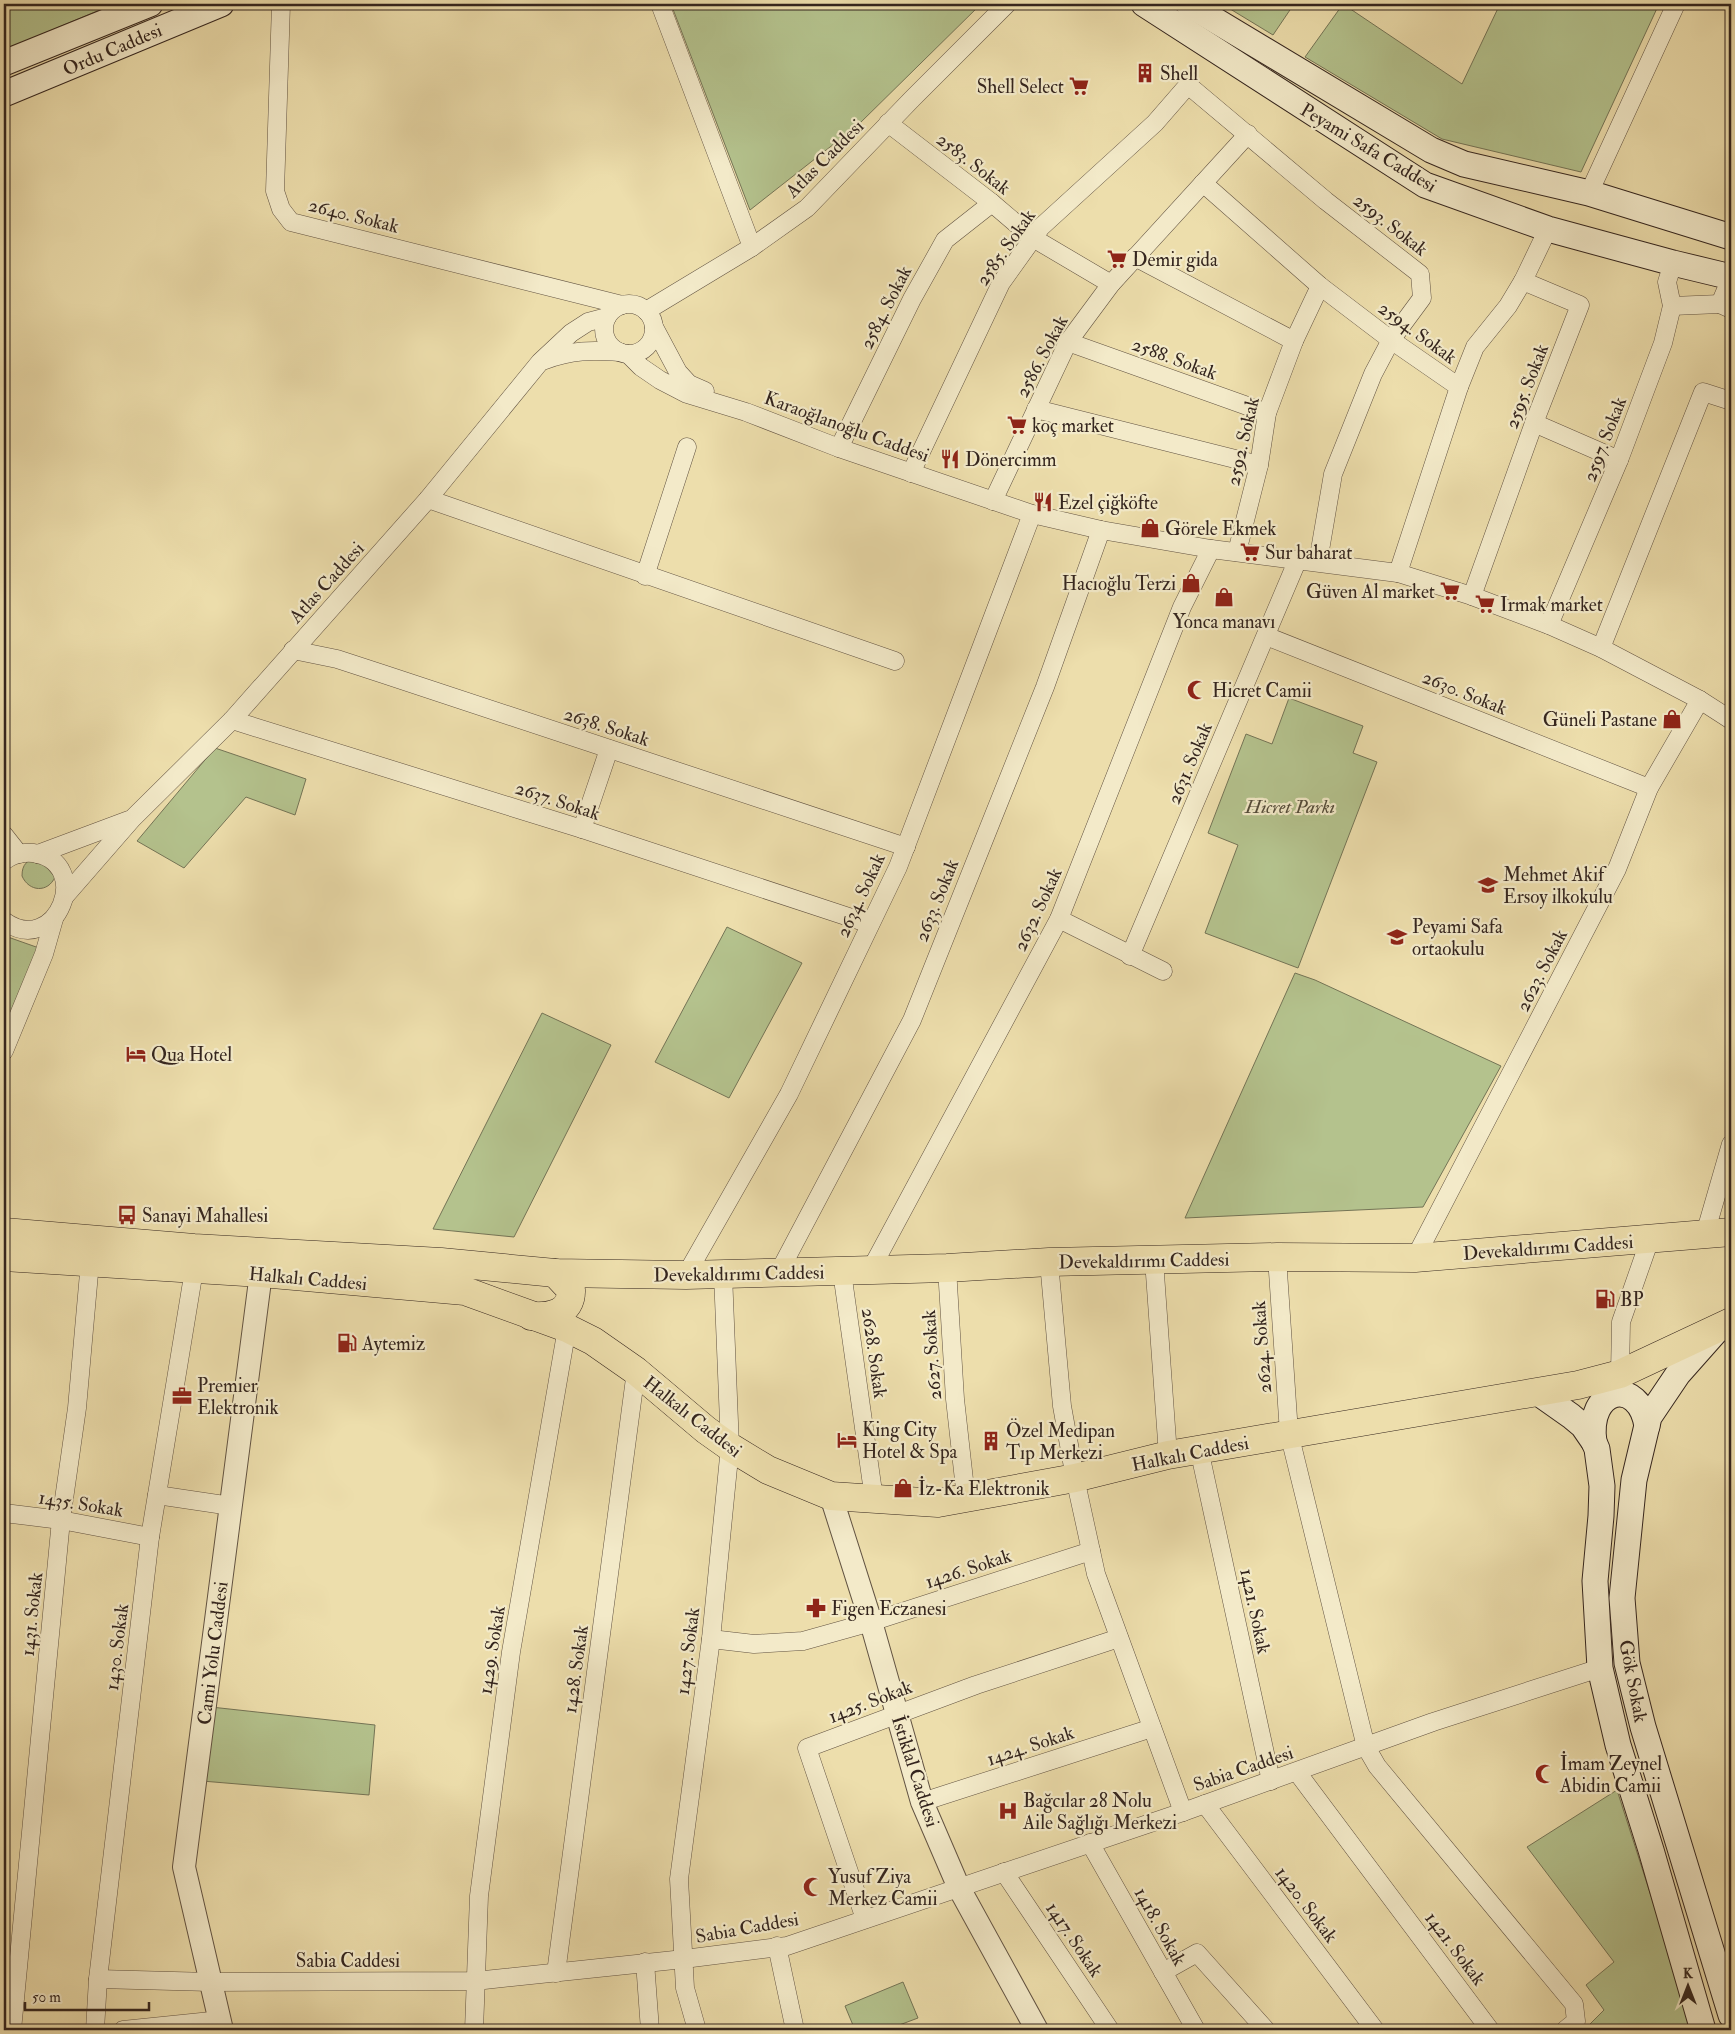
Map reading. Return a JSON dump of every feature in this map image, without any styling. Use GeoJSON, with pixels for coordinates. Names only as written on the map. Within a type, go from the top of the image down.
{"type":"FeatureCollection","features":[{"type":"Feature","properties":{"kind":"main road","name":"Ordu Caddesi"},"geometry":{"type":"LineString","coordinates":[[4,63],[150,4]]}},
{"type":"Feature","properties":{"kind":"main road","name":"Ordu Caddesi"},"geometry":{"type":"LineString","coordinates":[[4,94],[221,4]]}},
{"type":"Feature","properties":{"kind":"main road","name":"Peyami Safa Caddesi"},"geometry":{"type":"LineString","coordinates":[[1144,4],[1425,185],[1548,229],[1731,277]]}},
{"type":"Feature","properties":{"kind":"main road","name":"Peyami Safa Caddesi"},"geometry":{"type":"LineString","coordinates":[[1188,4],[1431,150],[1464,164],[1589,193],[1731,236]]}},
{"type":"Feature","properties":{"kind":"main road","name":"Halkalı Caddesi"},"geometry":{"type":"LineString","coordinates":[[4,1232],[194,1248],[441,1262],[555,1272]]}},
{"type":"Feature","properties":{"kind":"main road","name":"Devekaldırımı Caddesi"},"geometry":{"type":"LineString","coordinates":[[555,1272],[686,1275],[870,1271],[1049,1262],[1277,1257],[1415,1258],[1720,1234]]}},
{"type":"Feature","properties":{"kind":"main road","name":"Halkalı Caddesi"},"geometry":{"type":"LineString","coordinates":[[4,1257],[262,1273],[465,1292],[567,1328],[592,1341],[636,1371],[706,1430],[768,1470],[831,1496],[938,1503],[1075,1478],[1199,1449],[1578,1384],[1620,1374],[1724,1326]]}},
{"type":"Feature","properties":{"kind":"main road"},"geometry":{"type":"LineString","coordinates":[[527,1315],[547,1317],[560,1313],[566,1307],[570,1299],[570,1290],[555,1272]]}},
{"type":"Feature","properties":{"kind":"main road","name":"Gök Sokak"},"geometry":{"type":"LineString","coordinates":[[1724,1326],[1678,1374],[1649,1417],[1634,1480],[1622,1598],[1626,1663],[1642,1727],[1731,2015]]}},
{"type":"Feature","properties":{"kind":"main road","name":"Gök Sokak"},"geometry":{"type":"LineString","coordinates":[[1536,1392],[1583,1426],[1597,1449],[1602,1486],[1595,1580],[1600,1668],[1618,1745],[1703,2030]]}},
{"type":"Feature","properties":{"kind":"main road"},"geometry":{"type":"LineString","coordinates":[[1594,1442],[1594,1420],[1597,1408],[1605,1398],[1615,1395],[1632,1398],[1645,1413],[1646,1426]]}},
{"type":"Feature","properties":{"kind":"main road"},"geometry":{"type":"LineString","coordinates":[[1657,1872],[1684,1864]]}},
{"type":"Feature","properties":{"kind":"street","name":"2640. Sokak"},"geometry":{"type":"LineString","coordinates":[[281,4],[274,191],[281,209],[291,222],[622,305]]}},
{"type":"Feature","properties":{"kind":"street"},"geometry":{"type":"LineString","coordinates":[[660,4],[752,247]]}},
{"type":"Feature","properties":{"kind":"street","name":"Atlas Caddesi"},"geometry":{"type":"LineString","coordinates":[[646,311],[752,247],[807,208],[888,123],[1007,4]]}},
{"type":"Feature","properties":{"kind":"street"},"geometry":{"type":"LineString","coordinates":[[1589,193],[1676,4]]}},
{"type":"Feature","properties":{"kind":"street","name":"2593. Sokak"},"geometry":{"type":"LineString","coordinates":[[1188,86],[1248,134],[1326,201],[1420,274],[1422,298],[1391,340],[1373,374],[1333,474],[1318,562]]}},
{"type":"Feature","properties":{"kind":"street","name":"2585. Sokak"},"geometry":{"type":"LineString","coordinates":[[911,473],[1001,283],[1033,238],[1041,227],[1154,123],[1188,86]]}},
{"type":"Feature","properties":{"kind":"street","name":"2583. Sokak"},"geometry":{"type":"LineString","coordinates":[[888,123],[992,203],[1033,238],[1111,284]]}},
{"type":"Feature","properties":{"kind":"street","name":"2586. Sokak"},"geometry":{"type":"LineString","coordinates":[[993,501],[1068,342],[1111,284],[1248,134]]}},
{"type":"Feature","properties":{"kind":"street","name":"2594. Sokak"},"geometry":{"type":"LineString","coordinates":[[1203,184],[1320,286],[1391,340],[1459,387],[1398,573]]}},
{"type":"Feature","properties":{"kind":"street","name":"2584. Sokak"},"geometry":{"type":"LineString","coordinates":[[839,448],[912,299],[945,240],[992,203]]}},
{"type":"Feature","properties":{"kind":"street"},"geometry":{"type":"LineString","coordinates":[[1459,387],[1475,346],[1508,306],[1523,281],[1548,229]]}},
{"type":"Feature","properties":{"kind":"street"},"geometry":{"type":"LineString","coordinates":[[1135,257],[1294,341]]}},
{"type":"Feature","properties":{"kind":"street","name":"2597. Sokak"},"geometry":{"type":"LineString","coordinates":[[1550,626],[1619,460],[1663,343],[1672,306],[1667,282],[1673,263]]}},
{"type":"Feature","properties":{"kind":"street"},"geometry":{"type":"LineString","coordinates":[[1672,306],[1725,307],[1731,277]]}},
{"type":"Feature","properties":{"kind":"street","name":"2595. Sokak"},"geometry":{"type":"LineString","coordinates":[[1472,596],[1534,423],[1580,304],[1523,281]]}},
{"type":"Feature","properties":{"kind":"street","name":"2592. Sokak"},"geometry":{"type":"LineString","coordinates":[[1237,552],[1259,465],[1267,413],[1294,341],[1320,286]]}},
{"type":"Feature","properties":{"kind":"street"},"geometry":{"type":"LineString","coordinates":[[622,305],[634,305],[646,311],[678,372],[689,384],[746,412],[687,394],[660,380],[624,353],[612,348],[604,333],[607,317],[622,305]]}},
{"type":"Feature","properties":{"kind":"street","name":"Atlas Caddesi"},"geometry":{"type":"LineString","coordinates":[[54,919],[62,908],[66,896],[132,819],[232,720],[428,499],[540,362],[571,332],[588,322],[607,317]]}},
{"type":"Feature","properties":{"kind":"street"},"geometry":{"type":"LineString","coordinates":[[540,362],[564,353],[581,351],[636,353],[650,343],[654,327]]}},
{"type":"Feature","properties":{"kind":"street","name":"2588. Sokak"},"geometry":{"type":"LineString","coordinates":[[1068,342],[1267,413]]}},
{"type":"Feature","properties":{"kind":"street"},"geometry":{"type":"LineString","coordinates":[[1601,648],[1703,392],[1731,401]]}},
{"type":"Feature","properties":{"kind":"street"},"geometry":{"type":"LineString","coordinates":[[1036,409],[1259,465]]}},
{"type":"Feature","properties":{"kind":"street","name":"Karaoğlanoğlu Caddesi"},"geometry":{"type":"LineString","coordinates":[[746,412],[839,448],[1032,514],[1100,530],[1212,549],[1398,573],[1472,596],[1601,648],[1700,700],[1731,720]]}},
{"type":"Feature","properties":{"kind":"street"},"geometry":{"type":"LineString","coordinates":[[1534,423],[1619,460]]}},
{"type":"Feature","properties":{"kind":"street"},"geometry":{"type":"LineString","coordinates":[[645,576],[687,447]]}},
{"type":"Feature","properties":{"kind":"street"},"geometry":{"type":"LineString","coordinates":[[428,499],[645,576],[895,661]]}},
{"type":"Feature","properties":{"kind":"street","name":"2634. Sokak"},"geometry":{"type":"LineString","coordinates":[[686,1275],[789,1094],[898,867],[1032,514]]}},
{"type":"Feature","properties":{"kind":"street","name":"2633. Sokak"},"geometry":{"type":"LineString","coordinates":[[779,1272],[912,1020],[1045,687],[1100,530]]}},
{"type":"Feature","properties":{"kind":"street","name":"2632. Sokak"},"geometry":{"type":"LineString","coordinates":[[870,1271],[1059,920],[1182,607],[1212,549]]}},
{"type":"Feature","properties":{"kind":"street","name":"2631. Sokak"},"geometry":{"type":"LineString","coordinates":[[1130,956],[1298,559]]}},
{"type":"Feature","properties":{"kind":"street","name":"2630. Sokak"},"geometry":{"type":"LineString","coordinates":[[1266,636],[1649,788]]}},
{"type":"Feature","properties":{"kind":"street","name":"2638. Sokak"},"geometry":{"type":"LineString","coordinates":[[294,650],[356,665],[906,847]]}},
{"type":"Feature","properties":{"kind":"street","name":"2623. Sokak"},"geometry":{"type":"LineString","coordinates":[[1415,1258],[1617,869],[1649,788],[1700,700]]}},
{"type":"Feature","properties":{"kind":"street","name":"2637. Sokak"},"geometry":{"type":"LineString","coordinates":[[232,720],[582,829],[870,924]]}},
{"type":"Feature","properties":{"kind":"street"},"geometry":{"type":"LineString","coordinates":[[582,829],[609,749]]}},
{"type":"Feature","properties":{"kind":"street","name":"Atlas Caddesi"},"geometry":{"type":"LineString","coordinates":[[38,854],[132,819]]}},
{"type":"Feature","properties":{"kind":"street"},"geometry":{"type":"LineString","coordinates":[[4,835],[11,857],[38,854],[56,866],[64,880],[66,896]]}},
{"type":"Feature","properties":{"kind":"street"},"geometry":{"type":"LineString","coordinates":[[4,921],[21,929],[33,929],[44,926],[54,919]]}},
{"type":"Feature","properties":{"kind":"street"},"geometry":{"type":"LineString","coordinates":[[4,1051],[44,954],[54,919]]}},
{"type":"Feature","properties":{"kind":"street"},"geometry":{"type":"LineString","coordinates":[[1059,920],[1164,971]]}},
{"type":"Feature","properties":{"kind":"street"},"geometry":{"type":"LineString","coordinates":[[1720,1234],[1731,1144]]}},
{"type":"Feature","properties":{"kind":"street"},"geometry":{"type":"LineString","coordinates":[[1620,1374],[1621,1322],[1650,1239]]}},
{"type":"Feature","properties":{"kind":"street","name":"2624. Sokak"},"geometry":{"type":"LineString","coordinates":[[1277,1257],[1289,1433],[1366,1747],[1377,1766],[1574,2004],[1576,2021],[1565,2030]]}},
{"type":"Feature","properties":{"kind":"street"},"geometry":{"type":"LineString","coordinates":[[1154,1260],[1168,1455]]}},
{"type":"Feature","properties":{"kind":"street","name":"1431. Sokak"},"geometry":{"type":"LineString","coordinates":[[12,2030],[61,1520],[77,1408],[90,1262]]}},
{"type":"Feature","properties":{"kind":"street"},"geometry":{"type":"LineString","coordinates":[[1049,1262],[1062,1406],[1075,1478],[1096,1574],[1183,1812]]}},
{"type":"Feature","properties":{"kind":"street","name":"2627. Sokak"},"geometry":{"type":"LineString","coordinates":[[947,1268],[955,1399],[966,1498]]}},
{"type":"Feature","properties":{"kind":"street","name":"1430. Sokak"},"geometry":{"type":"LineString","coordinates":[[95,2030],[98,1979],[150,1537],[194,1270]]}},
{"type":"Feature","properties":{"kind":"street","name":"2628. Sokak"},"geometry":{"type":"LineString","coordinates":[[842,1272],[874,1499]]}},
{"type":"Feature","properties":{"kind":"street","name":"Cami Yolu Caddesi"},"geometry":{"type":"LineString","coordinates":[[222,2025],[184,1867],[262,1273]]}},
{"type":"Feature","properties":{"kind":"street","name":"1427. Sokak"},"geometry":{"type":"LineString","coordinates":[[697,2030],[686,1988],[679,1879],[711,1639],[730,1447],[723,1274]]}},
{"type":"Feature","properties":{"kind":"street","name":"1429. Sokak"},"geometry":{"type":"LineString","coordinates":[[474,2030],[479,1896],[510,1662],[567,1328]]}},
{"type":"Feature","properties":{"kind":"street","name":"1428. Sokak"},"geometry":{"type":"LineString","coordinates":[[556,1973],[636,1371]]}},
{"type":"Feature","properties":{"kind":"street","name":"1421. Sokak"},"geometry":{"type":"LineString","coordinates":[[1199,1449],[1271,1781]]}},
{"type":"Feature","properties":{"kind":"street"},"geometry":{"type":"LineString","coordinates":[[157,1495],[231,1506]]}},
{"type":"Feature","properties":{"kind":"street","name":"İstiklal Caddesi"},"geometry":{"type":"LineString","coordinates":[[831,1496],[871,1622],[922,1802],[959,1888],[1037,2030]]}},
{"type":"Feature","properties":{"kind":"street","name":"1435. Sokak"},"geometry":{"type":"LineString","coordinates":[[4,1513],[61,1520],[150,1537]]}},
{"type":"Feature","properties":{"kind":"street","name":"1426. Sokak"},"geometry":{"type":"LineString","coordinates":[[711,1639],[754,1644],[803,1642],[1091,1551]]}},
{"type":"Feature","properties":{"kind":"street","name":"1425. Sokak"},"geometry":{"type":"LineString","coordinates":[[865,1919],[807,1748],[976,1685],[1119,1638]]}},
{"type":"Feature","properties":{"kind":"street","name":"Sabia Caddesi"},"geometry":{"type":"LineString","coordinates":[[98,1979],[211,1982],[475,1981],[787,1946],[1183,1812],[1433,1722],[1600,1668]]}},
{"type":"Feature","properties":{"kind":"street","name":"1424. Sokak"},"geometry":{"type":"LineString","coordinates":[[922,1802],[1152,1728]]}},
{"type":"Feature","properties":{"kind":"street","name":"1421. Sokak"},"geometry":{"type":"LineString","coordinates":[[1296,1772],[1490,2030]]}},
{"type":"Feature","properties":{"kind":"street","name":"1420. Sokak"},"geometry":{"type":"LineString","coordinates":[[1206,1804],[1375,2030]]}},
{"type":"Feature","properties":{"kind":"street","name":"1418. Sokak"},"geometry":{"type":"LineString","coordinates":[[1090,1843],[1196,2030]]}},
{"type":"Feature","properties":{"kind":"street","name":"1417. Sokak"},"geometry":{"type":"LineString","coordinates":[[1004,1872],[1110,2030]]}},
{"type":"Feature","properties":{"kind":"street"},"geometry":{"type":"LineString","coordinates":[[777,1946],[795,2030]]}},
{"type":"Feature","properties":{"kind":"street"},"geometry":{"type":"LineString","coordinates":[[1163,1972],[1197,1952],[1266,2030]]}},
{"type":"Feature","properties":{"kind":"street"},"geometry":{"type":"LineString","coordinates":[[645,1962],[650,2030]]}},
{"type":"Feature","properties":{"kind":"street"},"geometry":{"type":"LineString","coordinates":[[123,2030],[222,2025]]}},
{"type":"Feature","properties":{"kind":"green space"},"geometry":{"type":"Polygon","coordinates":[[[4,4],[114,4],[4,50],[4,4]]]}},
{"type":"Feature","properties":{"kind":"green space"},"geometry":{"type":"Polygon","coordinates":[[[671,4],[981,4],[858,125],[750,210],[671,4]]]}},
{"type":"Feature","properties":{"kind":"green space"},"geometry":{"type":"Polygon","coordinates":[[[1222,4],[1294,4],[1273,35],[1222,4]]]}},
{"type":"Feature","properties":{"kind":"green space"},"geometry":{"type":"Polygon","coordinates":[[[1343,4],[1462,84],[1500,4],[1659,4],[1581,172],[1442,139],[1305,57],[1343,4]]]}},
{"type":"Feature","properties":{"kind":"green space"},"geometry":{"type":"Polygon","coordinates":[[[4,524],[8,654],[4,657],[4,524]]]}},
{"type":"Feature","properties":{"kind":"green space","name":"Hicret Parkı"},"geometry":{"type":"Polygon","coordinates":[[[1289,698],[1363,726],[1353,753],[1377,762],[1298,968],[1205,933],[1238,845],[1208,833],[1246,734],[1272,744],[1289,698]]]}},
{"type":"Feature","properties":{"kind":"green space"},"geometry":{"type":"Polygon","coordinates":[[[215,748],[306,779],[295,815],[246,797],[184,868],[137,841],[215,748]]]}},
{"type":"Feature","properties":{"kind":"green space"},"geometry":{"type":"Polygon","coordinates":[[[37,856],[55,877],[48,886],[38,889],[29,885],[22,876],[26,863],[37,856]]]}},
{"type":"Feature","properties":{"kind":"green space"},"geometry":{"type":"Polygon","coordinates":[[[727,927],[802,963],[729,1098],[655,1062],[727,927]]]}},
{"type":"Feature","properties":{"kind":"green space"},"geometry":{"type":"Polygon","coordinates":[[[5,936],[39,948],[4,1029],[4,942],[5,936]]]}},
{"type":"Feature","properties":{"kind":"green space"},"geometry":{"type":"Polygon","coordinates":[[[1295,973],[1315,980],[1501,1066],[1423,1207],[1185,1218],[1295,973]]]}},
{"type":"Feature","properties":{"kind":"green space"},"geometry":{"type":"Polygon","coordinates":[[[542,1013],[611,1045],[514,1237],[433,1229],[542,1013]]]}},
{"type":"Feature","properties":{"kind":"green space"},"geometry":{"type":"Polygon","coordinates":[[[211,1707],[375,1725],[369,1795],[202,1781],[211,1707]]]}},
{"type":"Feature","properties":{"kind":"green space"},"geometry":{"type":"Polygon","coordinates":[[[1617,1790],[1694,2030],[1584,2030],[1604,2010],[1586,1985],[1614,1962],[1527,1847],[1617,1790]]]}},
{"type":"Feature","properties":{"kind":"green space"},"geometry":{"type":"Polygon","coordinates":[[[903,1982],[918,2018],[886,2030],[855,2030],[845,2006],[903,1982]]]}},
{"type":"Feature","properties":{"kind":"place","name":"Shell"},"geometry":{"type":"Point","coordinates":[1145,73]}},
{"type":"Feature","properties":{"kind":"place","name":"Shell Select"},"geometry":{"type":"Point","coordinates":[1079,86]}},
{"type":"Feature","properties":{"kind":"place","name":"Demir gida"},"geometry":{"type":"Point","coordinates":[1117,259]}},
{"type":"Feature","properties":{"kind":"place","name":"koç market"},"geometry":{"type":"Point","coordinates":[1017,425]}},
{"type":"Feature","properties":{"kind":"place","name":"Dönercimm"},"geometry":{"type":"Point","coordinates":[950,459]}},
{"type":"Feature","properties":{"kind":"place","name":"Ezel çiğköfte"},"geometry":{"type":"Point","coordinates":[1043,502]}},
{"type":"Feature","properties":{"kind":"place","name":"Görele Ekmek"},"geometry":{"type":"Point","coordinates":[1150,528]}},
{"type":"Feature","properties":{"kind":"place","name":"Sur baharat"},"geometry":{"type":"Point","coordinates":[1250,552]}},
{"type":"Feature","properties":{"kind":"place","name":"Hacıoğlu Terzi"},"geometry":{"type":"Point","coordinates":[1191,583]}},
{"type":"Feature","properties":{"kind":"place","name":"Güven Al market"},"geometry":{"type":"Point","coordinates":[1450,591]}},
{"type":"Feature","properties":{"kind":"place","name":"Yonca manavı"},"geometry":{"type":"Point","coordinates":[1224,597]}},
{"type":"Feature","properties":{"kind":"place","name":"Irmak market"},"geometry":{"type":"Point","coordinates":[1485,604]}},
{"type":"Feature","properties":{"kind":"place","name":"Hicret Camii"},"geometry":{"type":"Point","coordinates":[1197,690]}},
{"type":"Feature","properties":{"kind":"place","name":"Güneli Pastane"},"geometry":{"type":"Point","coordinates":[1672,719]}},
{"type":"Feature","properties":{"kind":"place","name":"Mehmet Akif Ersoy ilkokulu"},"geometry":{"type":"Point","coordinates":[1488,885]}},
{"type":"Feature","properties":{"kind":"place","name":"Peyami Safa ortaokulu"},"geometry":{"type":"Point","coordinates":[1397,937]}},
{"type":"Feature","properties":{"kind":"place","name":"Qua Hotel"},"geometry":{"type":"Point","coordinates":[136,1054]}},
{"type":"Feature","properties":{"kind":"place","name":"Sanayi Mahallesi"},"geometry":{"type":"Point","coordinates":[127,1215]}},
{"type":"Feature","properties":{"kind":"place","name":"BP"},"geometry":{"type":"Point","coordinates":[1605,1299]}},
{"type":"Feature","properties":{"kind":"place","name":"Aytemiz"},"geometry":{"type":"Point","coordinates":[347,1343]}},
{"type":"Feature","properties":{"kind":"place","name":"Premier Elektronik"},"geometry":{"type":"Point","coordinates":[182,1396]}},
{"type":"Feature","properties":{"kind":"place","name":"King City Hotel & Spa"},"geometry":{"type":"Point","coordinates":[847,1440]}},
{"type":"Feature","properties":{"kind":"place","name":"Özel Medipan Tıp Merkezi"},"geometry":{"type":"Point","coordinates":[991,1441]}},
{"type":"Feature","properties":{"kind":"place","name":"İz-Ka Elektronik"},"geometry":{"type":"Point","coordinates":[903,1488]}},
{"type":"Feature","properties":{"kind":"place","name":"Figen Eczanesi"},"geometry":{"type":"Point","coordinates":[816,1608]}},
{"type":"Feature","properties":{"kind":"place","name":"İmam Zeynel Abidin Camii"},"geometry":{"type":"Point","coordinates":[1545,1774]}},
{"type":"Feature","properties":{"kind":"place","name":"Bağcılar 28 Nolu Aile Sağlığı Merkezi"},"geometry":{"type":"Point","coordinates":[1008,1811]}},
{"type":"Feature","properties":{"kind":"place","name":"Yusuf Ziya Merkez Camii"},"geometry":{"type":"Point","coordinates":[813,1887]}}]}
